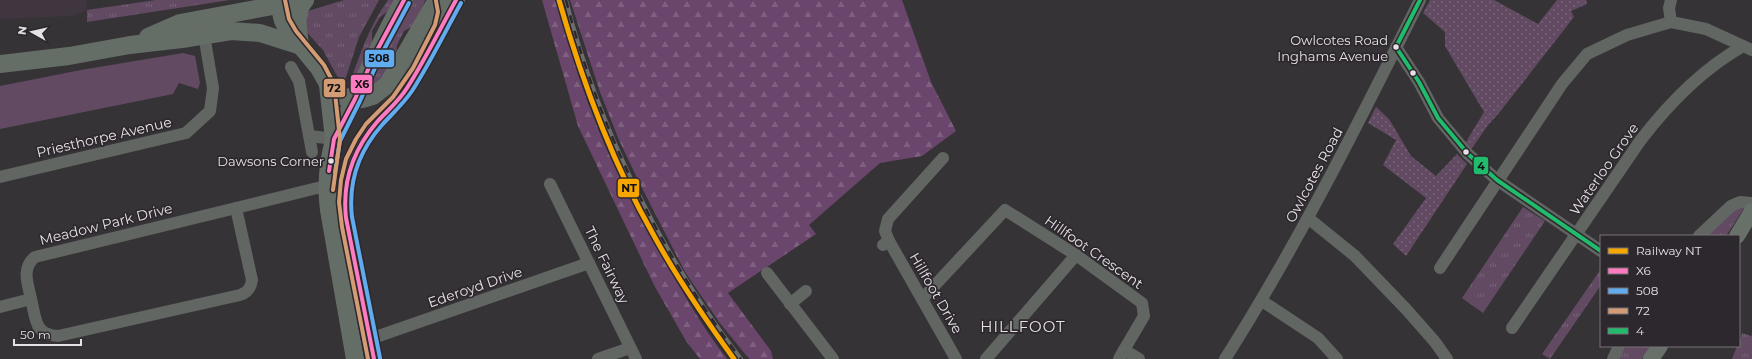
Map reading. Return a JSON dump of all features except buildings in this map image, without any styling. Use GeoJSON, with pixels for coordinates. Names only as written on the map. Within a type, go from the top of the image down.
{"type":"FeatureCollection","features":[{"type":"Feature","properties":{"kind":"highway"},"geometry":{"type":"LineString","coordinates":[[202,28],[279,2],[305,0]]}},
{"type":"Feature","properties":{"kind":"highway"},"geometry":{"type":"LineString","coordinates":[[301,46],[297,16],[301,5],[305,0]]}},
{"type":"Feature","properties":{"kind":"highway"},"geometry":{"type":"LineString","coordinates":[[334,139],[355,99],[375,54],[404,0]]}},
{"type":"Feature","properties":{"kind":"highway"},"geometry":{"type":"LineString","coordinates":[[279,2],[283,21],[319,68],[332,91],[355,99],[373,96],[388,84],[436,0]]}},
{"type":"Feature","properties":{"kind":"highway"},"geometry":{"type":"LineString","coordinates":[[441,27],[444,12],[442,0]]}},
{"type":"Feature","properties":{"kind":"highway"},"geometry":{"type":"LineString","coordinates":[[374,359],[348,226],[345,202],[347,181],[352,161],[361,142],[371,128],[398,101],[407,88],[456,0]]}},
{"type":"Feature","properties":{"kind":"highway"},"geometry":{"type":"LineString","coordinates":[[0,64],[69,56],[130,45],[180,23],[202,28],[246,31],[272,36],[301,46]]}},
{"type":"Feature","properties":{"kind":"highway"},"geometry":{"type":"LineString","coordinates":[[328,85],[334,139],[328,188],[329,210],[355,359]]}},
{"type":"Feature","properties":{"kind":"main road"},"geometry":{"type":"LineString","coordinates":[[1738,235],[1752,211]]}},
{"type":"Feature","properties":{"kind":"main road"},"geometry":{"type":"LineString","coordinates":[[1651,359],[1659,347]]}},
{"type":"Feature","properties":{"kind":"street","name":"Owlcotes Road"},"geometry":{"type":"LineString","coordinates":[[1225,359],[1262,301],[1341,159],[1420,0]]}},
{"type":"Feature","properties":{"kind":"street"},"geometry":{"type":"LineString","coordinates":[[1670,22],[1669,8],[1671,0]]}},
{"type":"Feature","properties":{"kind":"street"},"geometry":{"type":"LineString","coordinates":[[1440,268],[1562,84],[1587,54],[1627,35],[1670,22],[1706,29],[1748,48]]}},
{"type":"Feature","properties":{"kind":"street","name":"Priesthorpe Avenue"},"geometry":{"type":"LineString","coordinates":[[0,176],[186,133],[210,111],[213,88],[202,28]]}},
{"type":"Feature","properties":{"kind":"street"},"geometry":{"type":"LineString","coordinates":[[1396,47],[1419,82],[1438,118],[1468,154],[1497,180],[1600,250]]}},
{"type":"Feature","properties":{"kind":"street","name":"Waterloo Grove"},"geometry":{"type":"LineString","coordinates":[[1512,328],[1640,141],[1662,114],[1679,95],[1700,76],[1725,57],[1748,48]]}},
{"type":"Feature","properties":{"kind":"street"},"geometry":{"type":"LineString","coordinates":[[291,67],[299,81],[312,152]]}},
{"type":"Feature","properties":{"kind":"street"},"geometry":{"type":"LineString","coordinates":[[310,136],[334,139]]}},
{"type":"Feature","properties":{"kind":"street","name":"Hillfoot Drive"},"geometry":{"type":"LineString","coordinates":[[943,158],[888,219],[884,231],[886,243],[923,298],[956,359]]}},
{"type":"Feature","properties":{"kind":"street","name":"The Fairway"},"geometry":{"type":"LineString","coordinates":[[550,184],[636,359]]}},
{"type":"Feature","properties":{"kind":"street"},"geometry":{"type":"LineString","coordinates":[[0,307],[31,299],[37,325],[41,332],[48,336],[58,336],[246,292],[251,286],[252,280],[236,208],[317,188],[328,188]]}},
{"type":"Feature","properties":{"kind":"street"},"geometry":{"type":"LineString","coordinates":[[1700,235],[1731,206],[1740,202],[1752,203]]}},
{"type":"Feature","properties":{"kind":"street","name":"Meadow Park Drive"},"geometry":{"type":"LineString","coordinates":[[31,299],[26,267],[30,261],[36,257],[236,208]]}},
{"type":"Feature","properties":{"kind":"street","name":"Hillfoot Crescent"},"geometry":{"type":"LineString","coordinates":[[923,298],[1005,210],[1076,255],[1142,303],[1144,316],[1122,355]]}},
{"type":"Feature","properties":{"kind":"street"},"geometry":{"type":"LineString","coordinates":[[1308,218],[1355,256],[1406,309],[1435,342],[1447,359]]}},
{"type":"Feature","properties":{"kind":"street"},"geometry":{"type":"LineString","coordinates":[[986,359],[1076,255]]}},
{"type":"Feature","properties":{"kind":"street","name":"Ederoyd Drive"},"geometry":{"type":"LineString","coordinates":[[370,339],[589,263]]}},
{"type":"Feature","properties":{"kind":"street"},"geometry":{"type":"LineString","coordinates":[[767,273],[833,359]]}},
{"type":"Feature","properties":{"kind":"street"},"geometry":{"type":"LineString","coordinates":[[790,304],[806,291]]}},
{"type":"Feature","properties":{"kind":"street"},"geometry":{"type":"LineString","coordinates":[[1262,301],[1318,338],[1337,359]]}},
{"type":"Feature","properties":{"kind":"street"},"geometry":{"type":"LineString","coordinates":[[1613,359],[1619,347]]}},
{"type":"Feature","properties":{"kind":"street"},"geometry":{"type":"LineString","coordinates":[[598,359],[630,348]]}},
{"type":"Feature","properties":{"kind":"street"},"geometry":{"type":"LineString","coordinates":[[1122,355],[1139,359]]}},
{"type":"Feature","properties":{"kind":"shaded area"},"geometry":{"type":"Polygon","coordinates":[[[0,0],[86,0],[87,10],[72,16],[0,19],[0,0]]]}},
{"type":"Feature","properties":{"kind":"green space"},"geometry":{"type":"Polygon","coordinates":[[[156,0],[230,0],[87,22],[87,10],[156,0]]]}},
{"type":"Feature","properties":{"kind":"green space"},"geometry":{"type":"Polygon","coordinates":[[[344,0],[379,0],[359,37],[344,83],[337,76],[323,50],[303,28],[308,11],[344,0]]]}},
{"type":"Feature","properties":{"kind":"green space"},"geometry":{"type":"Polygon","coordinates":[[[388,0],[395,0],[388,11],[380,17],[372,31],[372,42],[352,86],[349,85],[370,30],[388,0]]]}},
{"type":"Feature","properties":{"kind":"green space"},"geometry":{"type":"Polygon","coordinates":[[[412,0],[425,0],[413,26],[404,31],[397,45],[396,55],[385,76],[375,84],[369,86],[412,0]]]}},
{"type":"Feature","properties":{"kind":"green space"},"geometry":{"type":"Polygon","coordinates":[[[542,0],[556,0],[583,89],[617,172],[686,297],[727,359],[700,359],[686,341],[654,285],[578,126],[542,0]]]}},
{"type":"Feature","properties":{"kind":"green space"},"geometry":{"type":"Polygon","coordinates":[[[570,0],[902,0],[931,82],[956,131],[922,156],[880,163],[809,225],[816,234],[728,293],[771,351],[773,359],[750,359],[719,322],[685,272],[619,140],[600,92],[570,0]]]}},
{"type":"Feature","properties":{"kind":"green space"},"geometry":{"type":"Polygon","coordinates":[[[1430,0],[1494,0],[1538,24],[1557,0],[1586,0],[1587,4],[1571,11],[1574,17],[1488,125],[1468,154],[1463,147],[1484,112],[1445,46],[1445,32],[1423,13],[1430,0]]]}},
{"type":"Feature","properties":{"kind":"green space"},"geometry":{"type":"Polygon","coordinates":[[[183,53],[195,56],[200,83],[198,89],[179,83],[173,94],[0,129],[0,86],[81,70],[183,53]]]}},
{"type":"Feature","properties":{"kind":"green space"},"geometry":{"type":"Polygon","coordinates":[[[1376,107],[1389,119],[1411,156],[1436,176],[1457,154],[1467,164],[1406,256],[1393,244],[1426,198],[1383,165],[1396,140],[1368,123],[1376,107]]]}},
{"type":"Feature","properties":{"kind":"green space"},"geometry":{"type":"Polygon","coordinates":[[[1746,205],[1727,235],[1706,235],[1736,208],[1746,205]]]}},
{"type":"Feature","properties":{"kind":"green space"},"geometry":{"type":"Polygon","coordinates":[[[1523,207],[1545,221],[1483,313],[1462,298],[1523,207]]]}},
{"type":"Feature","properties":{"kind":"green space"},"geometry":{"type":"Polygon","coordinates":[[[1600,270],[1600,286],[1550,359],[1542,354],[1600,270]]]}},
{"type":"Feature","properties":{"kind":"green space"},"geometry":{"type":"Polygon","coordinates":[[[1742,333],[1752,335],[1752,359],[1732,359],[1737,347],[1740,347],[1742,333]]]}},
{"type":"Feature","properties":{"kind":"green space"},"geometry":{"type":"Polygon","coordinates":[[[1623,347],[1650,347],[1642,359],[1617,359],[1623,347]]]}},
{"type":"Feature","properties":{"kind":"railway"},"geometry":{"type":"LineString","coordinates":[[566,0],[596,96],[636,188],[659,233],[684,276],[741,359]]}},
{"type":"Feature","properties":{"kind":"rail line","name":"NT"},"geometry":{"type":"LineString","coordinates":[[559,0],[577,60],[599,120],[624,178],[653,234],[672,266],[734,359]]}},
{"type":"Feature","properties":{"kind":"transit line","name":"72"},"geometry":{"type":"LineString","coordinates":[[285,0],[289,19],[296,31],[324,65],[334,84],[340,139],[333,190]]}},
{"type":"Feature","properties":{"kind":"transit line","name":"X6"},"geometry":{"type":"LineString","coordinates":[[329,171],[334,139],[355,99],[375,54],[404,0]]}},
{"type":"Feature","properties":{"kind":"transit line","name":"X6"},"geometry":{"type":"LineString","coordinates":[[374,359],[346,218],[345,205],[348,179],[351,167],[361,144],[377,122],[404,93],[456,0]]}},
{"type":"Feature","properties":{"kind":"transit line","name":"4"},"geometry":{"type":"LineString","coordinates":[[1396,47],[1420,0]]}},
{"type":"Feature","properties":{"kind":"transit line","name":"72"},"geometry":{"type":"LineString","coordinates":[[368,359],[342,227],[339,202],[341,180],[346,159],[356,139],[366,124],[393,97],[413,68],[435,25],[438,12],[436,1]]}},
{"type":"Feature","properties":{"kind":"transit line","name":"508"},"geometry":{"type":"LineString","coordinates":[[335,172],[340,141],[380,57],[409,3]]}},
{"type":"Feature","properties":{"kind":"transit line","name":"508"},"geometry":{"type":"LineString","coordinates":[[380,358],[352,217],[351,204],[354,179],[361,156],[367,145],[382,125],[412,91],[461,3]]}},
{"type":"Feature","properties":{"kind":"transit line","name":"4"},"geometry":{"type":"LineString","coordinates":[[1396,47],[1419,82],[1438,118],[1468,154],[1497,180],[1600,250]]}},
{"type":"Feature","properties":{"kind":"place","name":"Owlcotes Road Inghams Avenue"},"geometry":{"type":"Point","coordinates":[1396,47]}},
{"type":"Feature","properties":{"kind":"place","name":"Dawsons Corner"},"geometry":{"type":"Point","coordinates":[331,161]}},
{"type":"Feature","properties":{"kind":"district","name":"HILLFOOT"},"geometry":{"type":"Point","coordinates":[1023,327]}}]}
